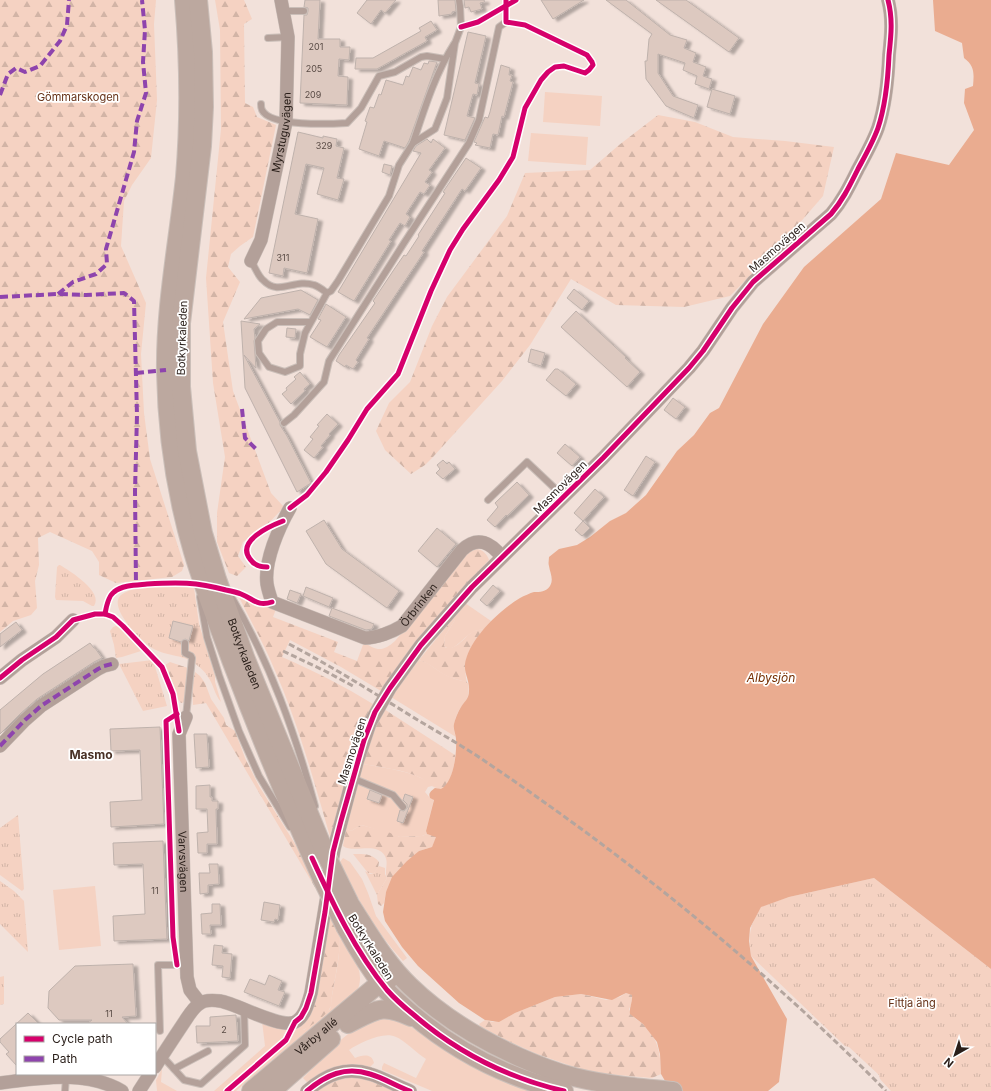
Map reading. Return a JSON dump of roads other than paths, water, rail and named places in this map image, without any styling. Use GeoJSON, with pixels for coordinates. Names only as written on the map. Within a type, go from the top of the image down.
{"type":"FeatureCollection","features":[{"type":"Feature","properties":{"kind":"main road","name":"Botkyrkaleden"},"geometry":{"type":"LineString","coordinates":[[184,0],[189,70],[188,121],[184,179],[170,290],[166,370],[168,419],[173,458],[181,506],[193,552],[244,694],[286,799],[319,857],[350,904],[354,926],[372,970],[384,987],[423,1023],[452,1044],[491,1066],[522,1079],[564,1091]]}},
{"type":"Feature","properties":{"kind":"main road","name":"Botkyrkaleden"},"geometry":{"type":"LineString","coordinates":[[198,0],[203,52],[203,123],[200,172],[181,323],[181,387],[184,430],[203,533],[245,657],[281,747],[319,857],[322,879],[354,926],[399,974],[425,1000],[464,1028],[534,1064],[557,1072],[590,1080],[666,1090]]}},
{"type":"Feature","properties":{"kind":"main road"},"geometry":{"type":"LineString","coordinates":[[384,987],[399,974]]}},
{"type":"Feature","properties":{"kind":"main road","name":"Vårby allé"},"geometry":{"type":"LineString","coordinates":[[272,1091],[348,1024],[384,987]]}},
{"type":"Feature","properties":{"kind":"main road","name":"Vårby allé"},"geometry":{"type":"LineString","coordinates":[[251,1091],[384,987]]}},
{"type":"Feature","properties":{"kind":"main road"},"geometry":{"type":"LineString","coordinates":[[348,1024],[379,1010],[387,1009],[399,1011],[423,1023]]}},
{"type":"Feature","properties":{"kind":"street","name":"Masmovägen"},"geometry":{"type":"LineString","coordinates":[[200,1003],[208,1000],[226,1002],[279,1023],[289,1023],[298,1020],[306,1008],[311,993],[334,852],[352,778],[370,723],[390,688],[421,645],[472,587],[604,458],[689,368],[753,282],[831,214],[841,202],[871,143],[882,112],[887,82],[892,18],[888,0]]}},
{"type":"Feature","properties":{"kind":"street","name":"Myrstuguvägen"},"geometry":{"type":"LineString","coordinates":[[251,261],[261,240],[286,122],[288,37],[282,5]]}},
{"type":"Feature","properties":{"kind":"street","name":"Örbrinken"},"geometry":{"type":"LineString","coordinates":[[290,508],[276,534],[267,567],[267,584],[272,602],[365,638],[371,638],[402,626],[468,544],[477,542],[487,543],[502,557]]}},
{"type":"Feature","properties":{"kind":"street"},"geometry":{"type":"LineString","coordinates":[[0,678],[22,660],[56,638],[73,620]]}},
{"type":"Feature","properties":{"kind":"street"},"geometry":{"type":"LineString","coordinates":[[0,746],[41,706],[98,669],[112,664]]}},
{"type":"Feature","properties":{"kind":"street","name":"Varvsvägen"},"geometry":{"type":"LineString","coordinates":[[186,717],[179,734],[186,965],[189,986],[192,994],[200,1003]]}},
{"type":"Feature","properties":{"kind":"street"},"geometry":{"type":"LineString","coordinates":[[158,1062],[191,1013],[200,1003]]}},
{"type":"Feature","properties":{"kind":"street"},"geometry":{"type":"LineString","coordinates":[[307,1091],[316,1083],[337,1072],[350,1070],[369,1073],[410,1091]]}},
{"type":"Feature","properties":{"kind":"street"},"geometry":{"type":"LineString","coordinates":[[0,1083],[66,1075],[92,1077],[122,1091]]}},
{"type":"Feature","properties":{"kind":"street"},"geometry":{"type":"LineString","coordinates":[[139,1091],[149,1075]]}},
{"type":"Feature","properties":{"kind":"lane"},"geometry":{"type":"LineString","coordinates":[[311,322],[277,322],[266,329],[258,341],[259,353],[269,367],[285,372],[300,366],[300,354],[305,334],[311,322],[389,196],[399,165],[413,143],[423,113],[445,60],[455,43],[461,27],[459,0]]}},
{"type":"Feature","properties":{"kind":"lane"},"geometry":{"type":"LineString","coordinates":[[282,5],[304,11]]}},
{"type":"Feature","properties":{"kind":"lane"},"geometry":{"type":"LineString","coordinates":[[284,423],[294,415],[324,382],[329,361],[396,255],[470,143],[479,120],[499,27],[506,22]]}},
{"type":"Feature","properties":{"kind":"lane"},"geometry":{"type":"LineString","coordinates":[[268,38],[288,37]]}},
{"type":"Feature","properties":{"kind":"lane"},"geometry":{"type":"LineString","coordinates":[[413,143],[435,128],[447,98],[455,43]]}},
{"type":"Feature","properties":{"kind":"lane"},"geometry":{"type":"LineString","coordinates":[[261,104],[262,110],[267,115],[286,122],[329,124],[347,123],[361,108],[379,76],[395,72],[421,57],[428,56],[445,60]]}},
{"type":"Feature","properties":{"kind":"lane"},"geometry":{"type":"LineString","coordinates":[[251,261],[262,280],[273,288],[299,283],[314,285],[328,293]]}},
{"type":"Feature","properties":{"kind":"lane"},"geometry":{"type":"LineString","coordinates":[[488,500],[527,462],[564,497]]}},
{"type":"Feature","properties":{"kind":"lane"},"geometry":{"type":"LineString","coordinates":[[211,558],[243,616],[273,679],[297,743],[316,812]]}},
{"type":"Feature","properties":{"kind":"lane"},"geometry":{"type":"LineString","coordinates":[[185,644],[186,653],[190,654],[192,658],[186,717]]}},
{"type":"Feature","properties":{"kind":"lane"},"geometry":{"type":"LineString","coordinates":[[352,778],[393,795],[403,807]]}},
{"type":"Feature","properties":{"kind":"lane"},"geometry":{"type":"LineString","coordinates":[[318,819],[319,857]]}},
{"type":"Feature","properties":{"kind":"lane"},"geometry":{"type":"LineString","coordinates":[[160,1032],[158,965],[186,965]]}},
{"type":"Feature","properties":{"kind":"lane"},"geometry":{"type":"LineString","coordinates":[[158,1062],[174,1070],[184,1080],[201,1084],[245,1045],[244,1008]]}},
{"type":"Feature","properties":{"kind":"lane"},"geometry":{"type":"LineString","coordinates":[[174,1070],[208,1051]]}},
{"type":"Feature","properties":{"kind":"lane"},"geometry":{"type":"LineString","coordinates":[[65,1091],[66,1075]]}},
{"type":"Feature","properties":{"kind":"water","name":"Albysjön"},"geometry":{"type":"Polygon","coordinates":[[[933,0],[991,0],[991,969],[874,878],[789,897],[761,907],[750,928],[749,941],[751,956],[787,1019],[779,1082],[768,1091],[671,1091],[661,1074],[660,1054],[657,1042],[643,1024],[630,1014],[632,995],[626,993],[612,1000],[581,994],[555,997],[515,1013],[499,1022],[485,1020],[459,1003],[418,966],[402,947],[385,921],[383,912],[386,892],[392,877],[419,851],[432,847],[436,837],[427,834],[426,831],[434,800],[429,796],[431,791],[435,788],[441,789],[452,774],[456,751],[454,724],[461,707],[469,694],[465,662],[471,648],[482,631],[512,603],[532,592],[543,591],[550,586],[552,581],[549,557],[559,549],[577,545],[590,537],[610,521],[626,513],[646,495],[677,451],[694,435],[710,413],[719,408],[763,324],[804,267],[881,199],[896,153],[949,165],[974,130],[964,103],[965,89],[973,86],[973,70],[968,61],[964,58],[962,43],[935,31],[933,0]]]}},
{"type":"Feature","properties":{"kind":"railway"},"geometry":{"type":"LineString","coordinates":[[289,644],[337,671],[474,754],[597,840],[746,960],[840,1046],[886,1091]]}},
{"type":"Feature","properties":{"kind":"railway"},"geometry":{"type":"LineString","coordinates":[[283,651],[353,686]]}},
{"type":"Feature","properties":{"kind":"district","name":"Masmo"},"geometry":{"type":"Point","coordinates":[91,754]}},
{"type":"Feature","properties":{"kind":"park label","name":"Gömmarskogen"},"geometry":{"type":"Point","coordinates":[78,97]}},
{"type":"Feature","properties":{"kind":"park label","name":"Fittja äng"},"geometry":{"type":"Point","coordinates":[912,1003]}}]}
